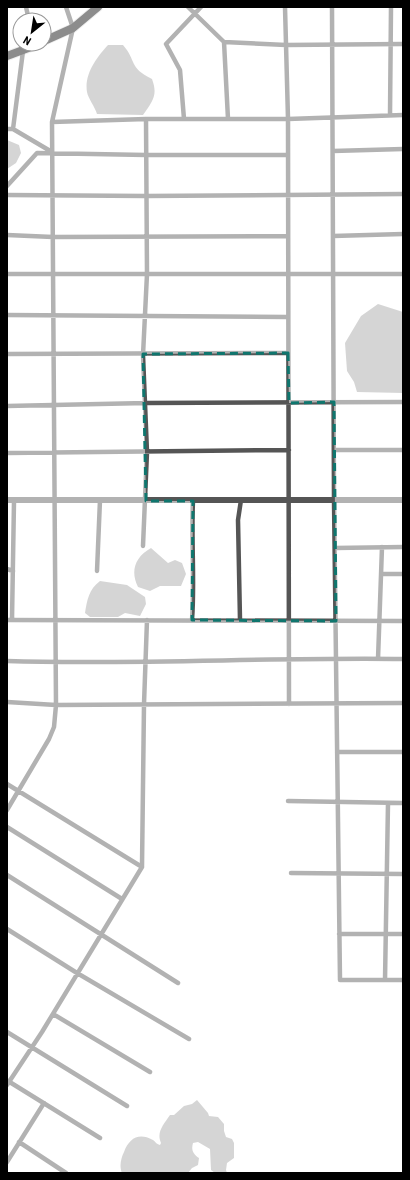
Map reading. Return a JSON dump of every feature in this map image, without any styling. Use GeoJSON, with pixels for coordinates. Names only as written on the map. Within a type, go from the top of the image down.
{"type":"FeatureCollection","features":[{"type":"Feature","properties":{"kind":"highway"},"geometry":{"type":"LineString","coordinates":[[52,38],[73,28],[98,7]]}},
{"type":"Feature","properties":{"kind":"highway"},"geometry":{"type":"LineString","coordinates":[[7,56],[20,52]]}},
{"type":"Feature","properties":{"kind":"street"},"geometry":{"type":"LineString","coordinates":[[7,810],[49,739],[54,727],[56,705],[52,122],[73,28],[66,7]]}},
{"type":"Feature","properties":{"kind":"street"},"geometry":{"type":"LineString","coordinates":[[188,7],[224,42],[286,45],[403,44]]}},
{"type":"Feature","properties":{"kind":"street"},"geometry":{"type":"LineString","coordinates":[[184,119],[180,70],[166,44],[201,7]]}},
{"type":"Feature","properties":{"kind":"street"},"geometry":{"type":"LineString","coordinates":[[285,7],[288,119],[287,317],[289,403],[288,500],[290,562],[289,704]]}},
{"type":"Feature","properties":{"kind":"street"},"geometry":{"type":"LineString","coordinates":[[332,7],[334,500],[340,980],[403,980]]}},
{"type":"Feature","properties":{"kind":"street"},"geometry":{"type":"LineString","coordinates":[[390,115],[391,7]]}},
{"type":"Feature","properties":{"kind":"street"},"geometry":{"type":"LineString","coordinates":[[224,42],[228,119]]}},
{"type":"Feature","properties":{"kind":"street"},"geometry":{"type":"LineString","coordinates":[[13,129],[23,52]]}},
{"type":"Feature","properties":{"kind":"street"},"geometry":{"type":"LineString","coordinates":[[52,122],[146,119],[288,119],[333,116],[403,115]]}},
{"type":"Feature","properties":{"kind":"street"},"geometry":{"type":"LineString","coordinates":[[143,546],[143,512],[146,501],[147,452],[143,354],[146,274],[146,119]]}},
{"type":"Feature","properties":{"kind":"street"},"geometry":{"type":"LineString","coordinates":[[7,129],[13,129],[52,152]]}},
{"type":"Feature","properties":{"kind":"street"},"geometry":{"type":"LineString","coordinates":[[333,151],[403,149]]}},
{"type":"Feature","properties":{"kind":"street"},"geometry":{"type":"LineString","coordinates":[[7,186],[37,153],[288,155]]}},
{"type":"Feature","properties":{"kind":"street"},"geometry":{"type":"LineString","coordinates":[[7,194],[146,196],[403,194]]}},
{"type":"Feature","properties":{"kind":"street"},"geometry":{"type":"LineString","coordinates":[[333,236],[403,234]]}},
{"type":"Feature","properties":{"kind":"street"},"geometry":{"type":"LineString","coordinates":[[7,235],[53,237],[288,236]]}},
{"type":"Feature","properties":{"kind":"street"},"geometry":{"type":"LineString","coordinates":[[7,274],[403,274]]}},
{"type":"Feature","properties":{"kind":"street"},"geometry":{"type":"LineString","coordinates":[[7,315],[287,317]]}},
{"type":"Feature","properties":{"kind":"street"},"geometry":{"type":"LineString","coordinates":[[7,354],[288,353]]}},
{"type":"Feature","properties":{"kind":"street"},"geometry":{"type":"LineString","coordinates":[[7,406],[146,403],[403,402]]}},
{"type":"Feature","properties":{"kind":"street"},"geometry":{"type":"LineString","coordinates":[[7,453],[289,450]]}},
{"type":"Feature","properties":{"kind":"street"},"geometry":{"type":"LineString","coordinates":[[334,450],[403,450]]}},
{"type":"Feature","properties":{"kind":"street"},"geometry":{"type":"LineString","coordinates":[[403,500],[10,500],[13,571],[10,620],[403,621]]}},
{"type":"Feature","properties":{"kind":"street"},"geometry":{"type":"LineString","coordinates":[[97,571],[100,500]]}},
{"type":"Feature","properties":{"kind":"street"},"geometry":{"type":"LineString","coordinates":[[240,620],[238,520],[241,500]]}},
{"type":"Feature","properties":{"kind":"street"},"geometry":{"type":"LineString","coordinates":[[192,620],[194,591],[192,528],[193,501]]}},
{"type":"Feature","properties":{"kind":"street"},"geometry":{"type":"LineString","coordinates":[[378,658],[382,547]]}},
{"type":"Feature","properties":{"kind":"street"},"geometry":{"type":"LineString","coordinates":[[335,548],[403,547]]}},
{"type":"Feature","properties":{"kind":"street"},"geometry":{"type":"LineString","coordinates":[[7,569],[13,571]]}},
{"type":"Feature","properties":{"kind":"street"},"geometry":{"type":"LineString","coordinates":[[381,574],[403,574]]}},
{"type":"Feature","properties":{"kind":"street"},"geometry":{"type":"LineString","coordinates":[[100,1138],[8,1082],[32,1048],[142,867],[144,704],[147,620]]}},
{"type":"Feature","properties":{"kind":"street"},"geometry":{"type":"LineString","coordinates":[[7,661],[145,662],[336,658],[403,659]]}},
{"type":"Feature","properties":{"kind":"street"},"geometry":{"type":"LineString","coordinates":[[7,702],[56,705],[403,703]]}},
{"type":"Feature","properties":{"kind":"street"},"geometry":{"type":"LineString","coordinates":[[337,752],[403,752]]}},
{"type":"Feature","properties":{"kind":"street"},"geometry":{"type":"LineString","coordinates":[[7,784],[142,867]]}},
{"type":"Feature","properties":{"kind":"street"},"geometry":{"type":"LineString","coordinates":[[288,801],[403,803]]}},
{"type":"Feature","properties":{"kind":"street"},"geometry":{"type":"LineString","coordinates":[[385,980],[388,803]]}},
{"type":"Feature","properties":{"kind":"street"},"geometry":{"type":"LineString","coordinates":[[7,827],[122,900]]}},
{"type":"Feature","properties":{"kind":"street"},"geometry":{"type":"LineString","coordinates":[[291,873],[403,874]]}},
{"type":"Feature","properties":{"kind":"street"},"geometry":{"type":"LineString","coordinates":[[7,875],[178,983]]}},
{"type":"Feature","properties":{"kind":"street"},"geometry":{"type":"LineString","coordinates":[[7,930],[189,1039]]}},
{"type":"Feature","properties":{"kind":"street"},"geometry":{"type":"LineString","coordinates":[[340,934],[403,934]]}},
{"type":"Feature","properties":{"kind":"street"},"geometry":{"type":"LineString","coordinates":[[53,1014],[150,1072]]}},
{"type":"Feature","properties":{"kind":"street"},"geometry":{"type":"LineString","coordinates":[[7,1032],[127,1106]]}},
{"type":"Feature","properties":{"kind":"street"},"geometry":{"type":"LineString","coordinates":[[7,1162],[44,1103]]}},
{"type":"Feature","properties":{"kind":"street"},"geometry":{"type":"LineString","coordinates":[[19,1142],[66,1173]]}},
{"type":"Feature","properties":{"kind":"highlighted area"},"geometry":{"type":"Polygon","coordinates":[[[288,353],[289,403],[334,402],[336,621],[192,620],[193,501],[146,501],[143,354],[288,353]]]}},
{"type":"Feature","properties":{"kind":"shaded area"},"geometry":{"type":"Polygon","coordinates":[[[108,45],[123,45],[139,71],[152,79],[155,89],[154,98],[143,115],[97,114],[87,92],[87,79],[92,66],[108,45]]]}},
{"type":"Feature","properties":{"kind":"shaded area"},"geometry":{"type":"Polygon","coordinates":[[[7,140],[19,145],[21,153],[16,163],[7,169],[7,140]]]}},
{"type":"Feature","properties":{"kind":"shaded area"},"geometry":{"type":"Polygon","coordinates":[[[378,304],[403,312],[403,393],[357,392],[354,382],[347,371],[345,343],[361,316],[378,304]]]}},
{"type":"Feature","properties":{"kind":"shaded area"},"geometry":{"type":"Polygon","coordinates":[[[151,548],[168,563],[175,560],[182,563],[186,574],[181,586],[160,586],[150,591],[138,587],[134,570],[141,556],[151,548]]]}},
{"type":"Feature","properties":{"kind":"shaded area"},"geometry":{"type":"Polygon","coordinates":[[[100,581],[127,585],[145,597],[146,604],[140,616],[125,613],[118,617],[90,617],[85,613],[91,591],[100,581]]]}},
{"type":"Feature","properties":{"kind":"shaded area"},"geometry":{"type":"Polygon","coordinates":[[[197,1100],[209,1116],[218,1117],[224,1124],[226,1137],[232,1139],[234,1143],[234,1158],[227,1163],[227,1173],[215,1173],[211,1170],[210,1149],[198,1142],[193,1143],[192,1150],[199,1158],[198,1165],[192,1168],[188,1173],[122,1173],[122,1157],[126,1147],[132,1140],[143,1137],[153,1140],[160,1145],[160,1132],[170,1115],[174,1115],[184,1106],[192,1104],[197,1100]]]}}]}
